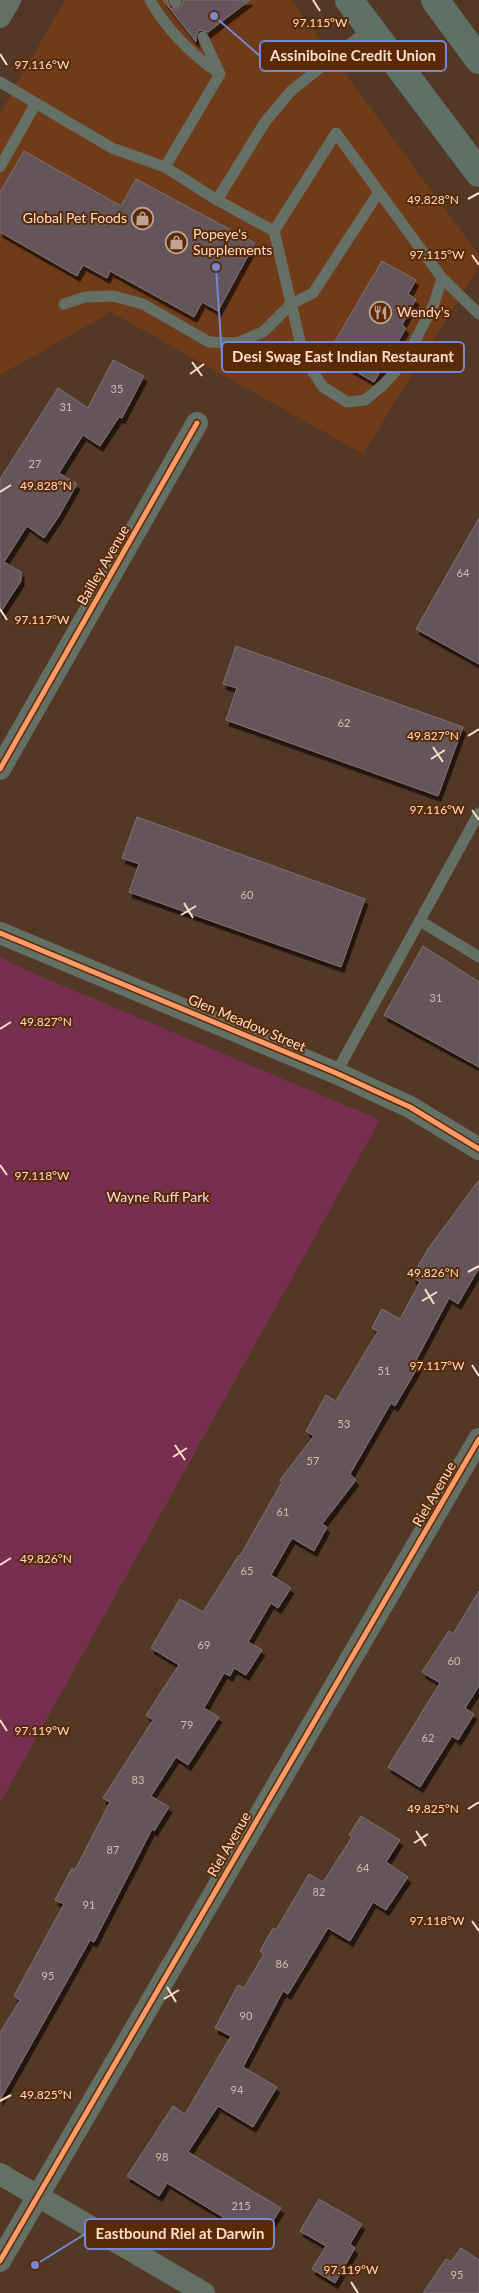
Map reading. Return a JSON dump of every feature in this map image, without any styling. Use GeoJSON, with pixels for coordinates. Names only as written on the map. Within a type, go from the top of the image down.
{"type":"FeatureCollection","features":[{"type":"Feature","properties":{"kind":"main road"},"geometry":{"type":"LineString","coordinates":[[349,0],[479,173]]}},
{"type":"Feature","properties":{"kind":"main road"},"geometry":{"type":"LineString","coordinates":[[435,0],[479,60]]}},
{"type":"Feature","properties":{"kind":"street"},"geometry":{"type":"LineString","coordinates":[[0,17],[10,0]]}},
{"type":"Feature","properties":{"kind":"street","name":"Bailley Avenue"},"geometry":{"type":"LineString","coordinates":[[0,770],[197,424]]}},
{"type":"Feature","properties":{"kind":"street","name":"Glen Meadow Street"},"geometry":{"type":"LineString","coordinates":[[0,933],[336,1073],[410,1106],[479,1149]]}},
{"type":"Feature","properties":{"kind":"street","name":"Riel Avenue"},"geometry":{"type":"LineString","coordinates":[[0,2261],[479,1439]]}},
{"type":"Feature","properties":{"kind":"street"},"geometry":{"type":"LineString","coordinates":[[0,2174],[204,2293]]}},
{"type":"Feature","properties":{"kind":"lane"},"geometry":{"type":"LineString","coordinates":[[150,0],[162,21],[198,59],[220,74]]}},
{"type":"Feature","properties":{"kind":"lane"},"geometry":{"type":"LineString","coordinates":[[217,200],[265,122],[290,91],[370,28]]}},
{"type":"Feature","properties":{"kind":"lane"},"geometry":{"type":"LineString","coordinates":[[203,36],[220,74]]}},
{"type":"Feature","properties":{"kind":"lane"},"geometry":{"type":"LineString","coordinates":[[165,168],[220,74]]}},
{"type":"Feature","properties":{"kind":"lane"},"geometry":{"type":"LineString","coordinates":[[0,82],[112,148],[165,168],[217,200],[274,231]]}},
{"type":"Feature","properties":{"kind":"lane"},"geometry":{"type":"LineString","coordinates":[[0,167],[36,103]]}},
{"type":"Feature","properties":{"kind":"lane"},"geometry":{"type":"LineString","coordinates":[[442,278],[434,304],[404,362],[383,386],[365,400],[347,402],[323,387],[304,358],[274,231],[336,133],[442,278],[479,314]]}},
{"type":"Feature","properties":{"kind":"lane"},"geometry":{"type":"LineString","coordinates":[[64,304],[85,298],[113,296],[143,304],[209,342],[236,343],[262,332],[291,304],[313,293],[379,192]]}},
{"type":"Feature","properties":{"kind":"lane"},"geometry":{"type":"LineString","coordinates":[[336,1073],[479,813]]}},
{"type":"Feature","properties":{"kind":"lane"},"geometry":{"type":"LineString","coordinates":[[420,921],[479,956]]}},
{"type":"Feature","properties":{"kind":"shaded area"},"geometry":{"type":"Polygon","coordinates":[[[65,0],[291,0],[479,255],[479,267],[363,454],[111,312],[0,375],[0,113],[65,0]]]}},
{"type":"Feature","properties":{"kind":"green space","name":"Wayne Ruff Park"},"geometry":{"type":"Polygon","coordinates":[[[0,957],[33,973],[380,1120],[0,1803],[0,957]]]}},
{"type":"Feature","properties":{"kind":"building"},"geometry":{"type":"Polygon","coordinates":[[[163,0],[167,0],[170,8],[176,10],[182,7],[183,0],[250,0],[208,32],[199,30],[196,42],[163,0]]]}},
{"type":"Feature","properties":{"kind":"building"},"geometry":{"type":"Polygon","coordinates":[[[24,151],[121,206],[136,179],[255,243],[218,311],[202,302],[194,317],[110,271],[107,278],[83,265],[77,276],[0,232],[0,192],[24,151]]]}},
{"type":"Feature","properties":{"kind":"building","name":"Wendy's"},"geometry":{"type":"Polygon","coordinates":[[[382,261],[416,280],[408,294],[416,299],[402,325],[406,328],[374,382],[327,355],[382,261]]]}},
{"type":"Feature","properties":{"kind":"building"},"geometry":{"type":"Polygon","coordinates":[[[113,360],[144,376],[122,418],[119,417],[100,446],[83,435],[59,473],[77,484],[44,538],[27,526],[4,562],[21,572],[21,581],[0,613],[0,479],[58,388],[88,408],[113,360]]]}},
{"type":"Feature","properties":{"kind":"building"},"geometry":{"type":"Polygon","coordinates":[[[479,518],[479,664],[416,629],[479,518]]]}},
{"type":"Feature","properties":{"kind":"building"},"geometry":{"type":"Polygon","coordinates":[[[236,646],[463,727],[438,796],[226,720],[237,688],[223,684],[236,646]]]}},
{"type":"Feature","properties":{"kind":"building"},"geometry":{"type":"Polygon","coordinates":[[[137,817],[365,899],[341,967],[129,892],[139,864],[122,858],[137,817]]]}},
{"type":"Feature","properties":{"kind":"building"},"geometry":{"type":"Polygon","coordinates":[[[423,946],[479,982],[479,1067],[384,1015],[423,946]]]}},
{"type":"Feature","properties":{"kind":"building"},"geometry":{"type":"Polygon","coordinates":[[[479,1180],[479,1268],[458,1304],[449,1298],[415,1362],[419,1365],[395,1406],[391,1403],[350,1474],[356,1480],[322,1524],[327,1527],[314,1551],[292,1538],[271,1575],[291,1588],[278,1608],[271,1603],[248,1642],[262,1650],[246,1675],[234,1668],[230,1676],[224,1673],[204,1708],[219,1717],[188,1765],[176,1757],[151,1796],[169,1807],[154,1831],[152,1829],[94,1942],[90,1940],[0,2100],[0,2033],[20,2000],[14,1996],[64,1904],[55,1900],[72,1868],[75,1870],[110,1802],[103,1798],[153,1720],[146,1715],[179,1665],[151,1648],[180,1599],[203,1612],[240,1556],[282,1482],[280,1480],[314,1436],[306,1431],[326,1395],[336,1401],[378,1331],[372,1328],[382,1309],[400,1319],[420,1282],[412,1277],[428,1249],[479,1180]]]}},
{"type":"Feature","properties":{"kind":"building"},"geometry":{"type":"Polygon","coordinates":[[[479,1591],[479,1686],[465,1708],[474,1714],[458,1740],[452,1736],[420,1787],[388,1767],[440,1683],[422,1672],[449,1631],[453,1634],[479,1591]]]}},
{"type":"Feature","properties":{"kind":"building"},"geometry":{"type":"Polygon","coordinates":[[[361,1816],[400,1840],[386,1862],[408,1877],[386,1910],[373,1902],[350,1941],[328,1928],[288,1994],[283,1991],[243,2067],[277,2087],[253,2127],[218,2106],[188,2152],[281,2208],[261,2240],[167,2183],[159,2196],[127,2176],[173,2106],[185,2114],[231,2036],[215,2028],[238,1985],[244,1988],[264,1954],[260,1951],[273,1928],[276,1930],[309,1874],[323,1882],[352,1837],[349,1835],[361,1816]]]}},
{"type":"Feature","properties":{"kind":"building"},"geometry":{"type":"Polygon","coordinates":[[[319,2199],[362,2224],[350,2244],[355,2248],[335,2283],[312,2269],[326,2246],[300,2231],[319,2199]]]}},
{"type":"Feature","properties":{"kind":"building"},"geometry":{"type":"Polygon","coordinates":[[[461,2248],[479,2260],[479,2293],[423,2293],[446,2259],[451,2262],[461,2248]]]}},
{"type":"Feature","properties":{"kind":"cycle path"},"geometry":{"type":"LineString","coordinates":[[0,769],[197,423]]}},
{"type":"Feature","properties":{"kind":"cycle path"},"geometry":{"type":"LineString","coordinates":[[0,933],[336,1073],[410,1107],[479,1149]]}},
{"type":"Feature","properties":{"kind":"cycle path"},"geometry":{"type":"LineString","coordinates":[[0,2261],[479,1439]]}},
{"type":"Feature","properties":{"kind":"place","name":"Assiniboine Credit Union"},"geometry":{"type":"Point","coordinates":[214,16]}},
{"type":"Feature","properties":{"kind":"place","name":"Global Pet Foods"},"geometry":{"type":"Point","coordinates":[143,218]}},
{"type":"Feature","properties":{"kind":"place","name":"Popeye's Supplements"},"geometry":{"type":"Point","coordinates":[177,242]}},
{"type":"Feature","properties":{"kind":"place","name":"Desi Swag East Indian Restaurant"},"geometry":{"type":"Point","coordinates":[216,267]}},
{"type":"Feature","properties":{"kind":"place","name":"Wendy's"},"geometry":{"type":"Point","coordinates":[381,312]}},
{"type":"Feature","properties":{"kind":"place","name":"Eastbound Riel at Darwin"},"geometry":{"type":"Point","coordinates":[35,2265]}}]}
